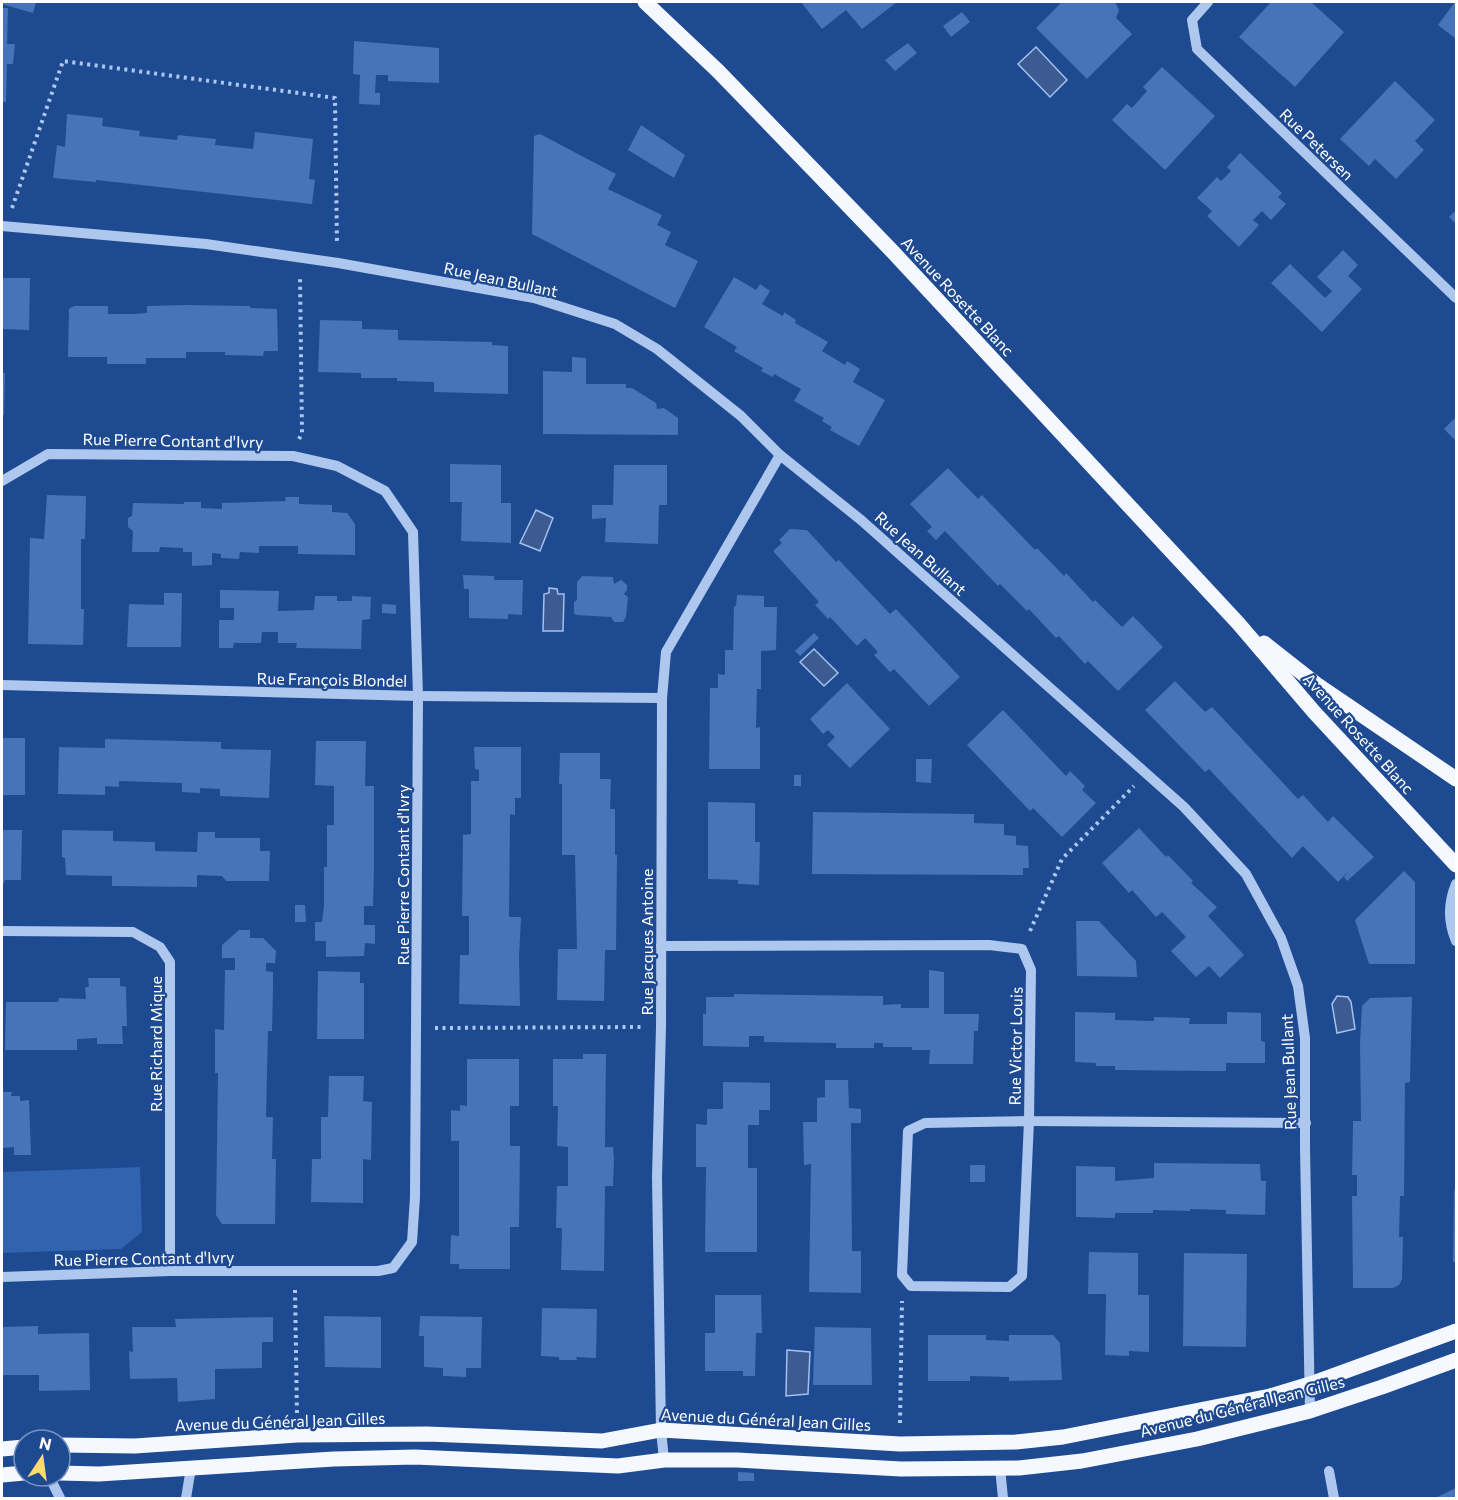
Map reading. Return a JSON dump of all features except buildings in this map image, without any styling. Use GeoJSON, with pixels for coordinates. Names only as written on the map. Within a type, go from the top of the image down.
{"type":"FeatureCollection","features":[{"type":"Feature","properties":{"kind":"main road","name":"Avenue Rosette Blanc"},"geometry":{"type":"LineString","coordinates":[[645,2],[718,71],[885,244],[1238,623],[1314,712],[1456,865]]}},
{"type":"Feature","properties":{"kind":"main road","name":"Avenue Rosette Blanc"},"geometry":{"type":"LineString","coordinates":[[1238,623],[1316,684],[1456,779]]}},
{"type":"Feature","properties":{"kind":"main road","name":"Avenue du Général Jean Gilles"},"geometry":{"type":"LineString","coordinates":[[72,1445],[135,1446],[297,1435],[428,1434],[602,1440],[661,1430],[900,1444],[1017,1442],[1063,1437],[1270,1396],[1310,1384],[1456,1331]]}},
{"type":"Feature","properties":{"kind":"main road","name":"Avenue du Général Jean Gilles"},"geometry":{"type":"LineString","coordinates":[[72,1473],[99,1474],[334,1459],[403,1457],[618,1466],[664,1460],[737,1460],[901,1469],[1000,1468],[1082,1461],[1197,1439],[1310,1411],[1382,1388],[1456,1360]]}},
{"type":"Feature","properties":{"kind":"street","name":"Rue Petersen"},"geometry":{"type":"LineString","coordinates":[[1208,2],[1192,20],[1197,49],[1456,298]]}},
{"type":"Feature","properties":{"kind":"street","name":"Rue Jean Bullant"},"geometry":{"type":"LineString","coordinates":[[4,226],[206,244],[338,263],[534,298],[615,324],[657,349],[741,416],[780,455],[861,520],[1184,807],[1246,874],[1281,938],[1298,986],[1305,1038],[1310,1411]]}},
{"type":"Feature","properties":{"kind":"street","name":"Rue Pierre Contant d'Ivry"},"geometry":{"type":"LineString","coordinates":[[2,481],[48,454],[293,456],[337,466],[385,491],[413,532],[418,696],[415,1197],[412,1242],[393,1268],[378,1271],[170,1271],[2,1277]]}},
{"type":"Feature","properties":{"kind":"street","name":"Rue Jacques Antoine"},"geometry":{"type":"LineString","coordinates":[[664,1460],[661,1430],[657,1177],[661,1027],[662,698],[666,652],[780,455]]}},
{"type":"Feature","properties":{"kind":"street","name":"Rue François Blondel"},"geometry":{"type":"LineString","coordinates":[[2,685],[418,696],[662,698]]}},
{"type":"Feature","properties":{"kind":"street"},"geometry":{"type":"LineString","coordinates":[[1456,884],[1449,918],[1456,941]]}},
{"type":"Feature","properties":{"kind":"street","name":"Rue Richard Mique"},"geometry":{"type":"LineString","coordinates":[[2,931],[133,932],[160,947],[170,962],[170,1271]]}},
{"type":"Feature","properties":{"kind":"street"},"geometry":{"type":"LineString","coordinates":[[661,946],[989,945],[1022,950]]}},
{"type":"Feature","properties":{"kind":"street","name":"Rue Victor Louis"},"geometry":{"type":"LineString","coordinates":[[1022,950],[1031,970],[1029,1120],[1306,1123]]}},
{"type":"Feature","properties":{"kind":"street"},"geometry":{"type":"LineString","coordinates":[[1029,1120],[1022,1276],[1008,1287],[911,1286],[902,1275],[908,1131],[925,1123],[1029,1120]]}},
{"type":"Feature","properties":{"kind":"street"},"geometry":{"type":"LineString","coordinates":[[186,1498],[191,1468]]}},
{"type":"Feature","properties":{"kind":"street"},"geometry":{"type":"LineString","coordinates":[[1000,1468],[1003,1498]]}},
{"type":"Feature","properties":{"kind":"street"},"geometry":{"type":"LineString","coordinates":[[1329,1471],[1334,1498]]}},
{"type":"Feature","properties":{"kind":"path"},"geometry":{"type":"LineString","coordinates":[[4,226],[63,61],[335,98],[338,263]]}},
{"type":"Feature","properties":{"kind":"path"},"geometry":{"type":"LineString","coordinates":[[293,456],[302,433],[300,258]]}},
{"type":"Feature","properties":{"kind":"path"},"geometry":{"type":"LineString","coordinates":[[1022,950],[1062,858],[1146,775]]}},
{"type":"Feature","properties":{"kind":"path"},"geometry":{"type":"LineString","coordinates":[[416,1028],[661,1027]]}},
{"type":"Feature","properties":{"kind":"path"},"geometry":{"type":"LineString","coordinates":[[294,1272],[297,1435]]}},
{"type":"Feature","properties":{"kind":"path"},"geometry":{"type":"LineString","coordinates":[[900,1444],[902,1275]]}},
{"type":"Feature","properties":{"kind":"shaded area"},"geometry":{"type":"Polygon","coordinates":[[[1036,47],[1067,80],[1050,97],[1018,64],[1036,47]]]}},
{"type":"Feature","properties":{"kind":"shaded area"},"geometry":{"type":"Polygon","coordinates":[[[536,510],[553,518],[540,551],[520,543],[536,510]]]}},
{"type":"Feature","properties":{"kind":"shaded area"},"geometry":{"type":"Polygon","coordinates":[[[549,588],[557,589],[558,594],[564,594],[563,631],[543,631],[544,594],[549,593],[549,588]]]}},
{"type":"Feature","properties":{"kind":"shaded area"},"geometry":{"type":"Polygon","coordinates":[[[814,649],[838,673],[824,686],[800,662],[814,649]]]}},
{"type":"Feature","properties":{"kind":"shaded area"},"geometry":{"type":"Polygon","coordinates":[[[1337,996],[1348,997],[1351,1002],[1355,1029],[1337,1033],[1332,1004],[1337,996]]]}},
{"type":"Feature","properties":{"kind":"shaded area"},"geometry":{"type":"Polygon","coordinates":[[[140,1167],[142,1232],[121,1249],[2,1253],[2,1172],[140,1167]]]}},
{"type":"Feature","properties":{"kind":"shaded area"},"geometry":{"type":"Polygon","coordinates":[[[787,1350],[810,1352],[808,1394],[786,1396],[787,1350]]]}}]}
